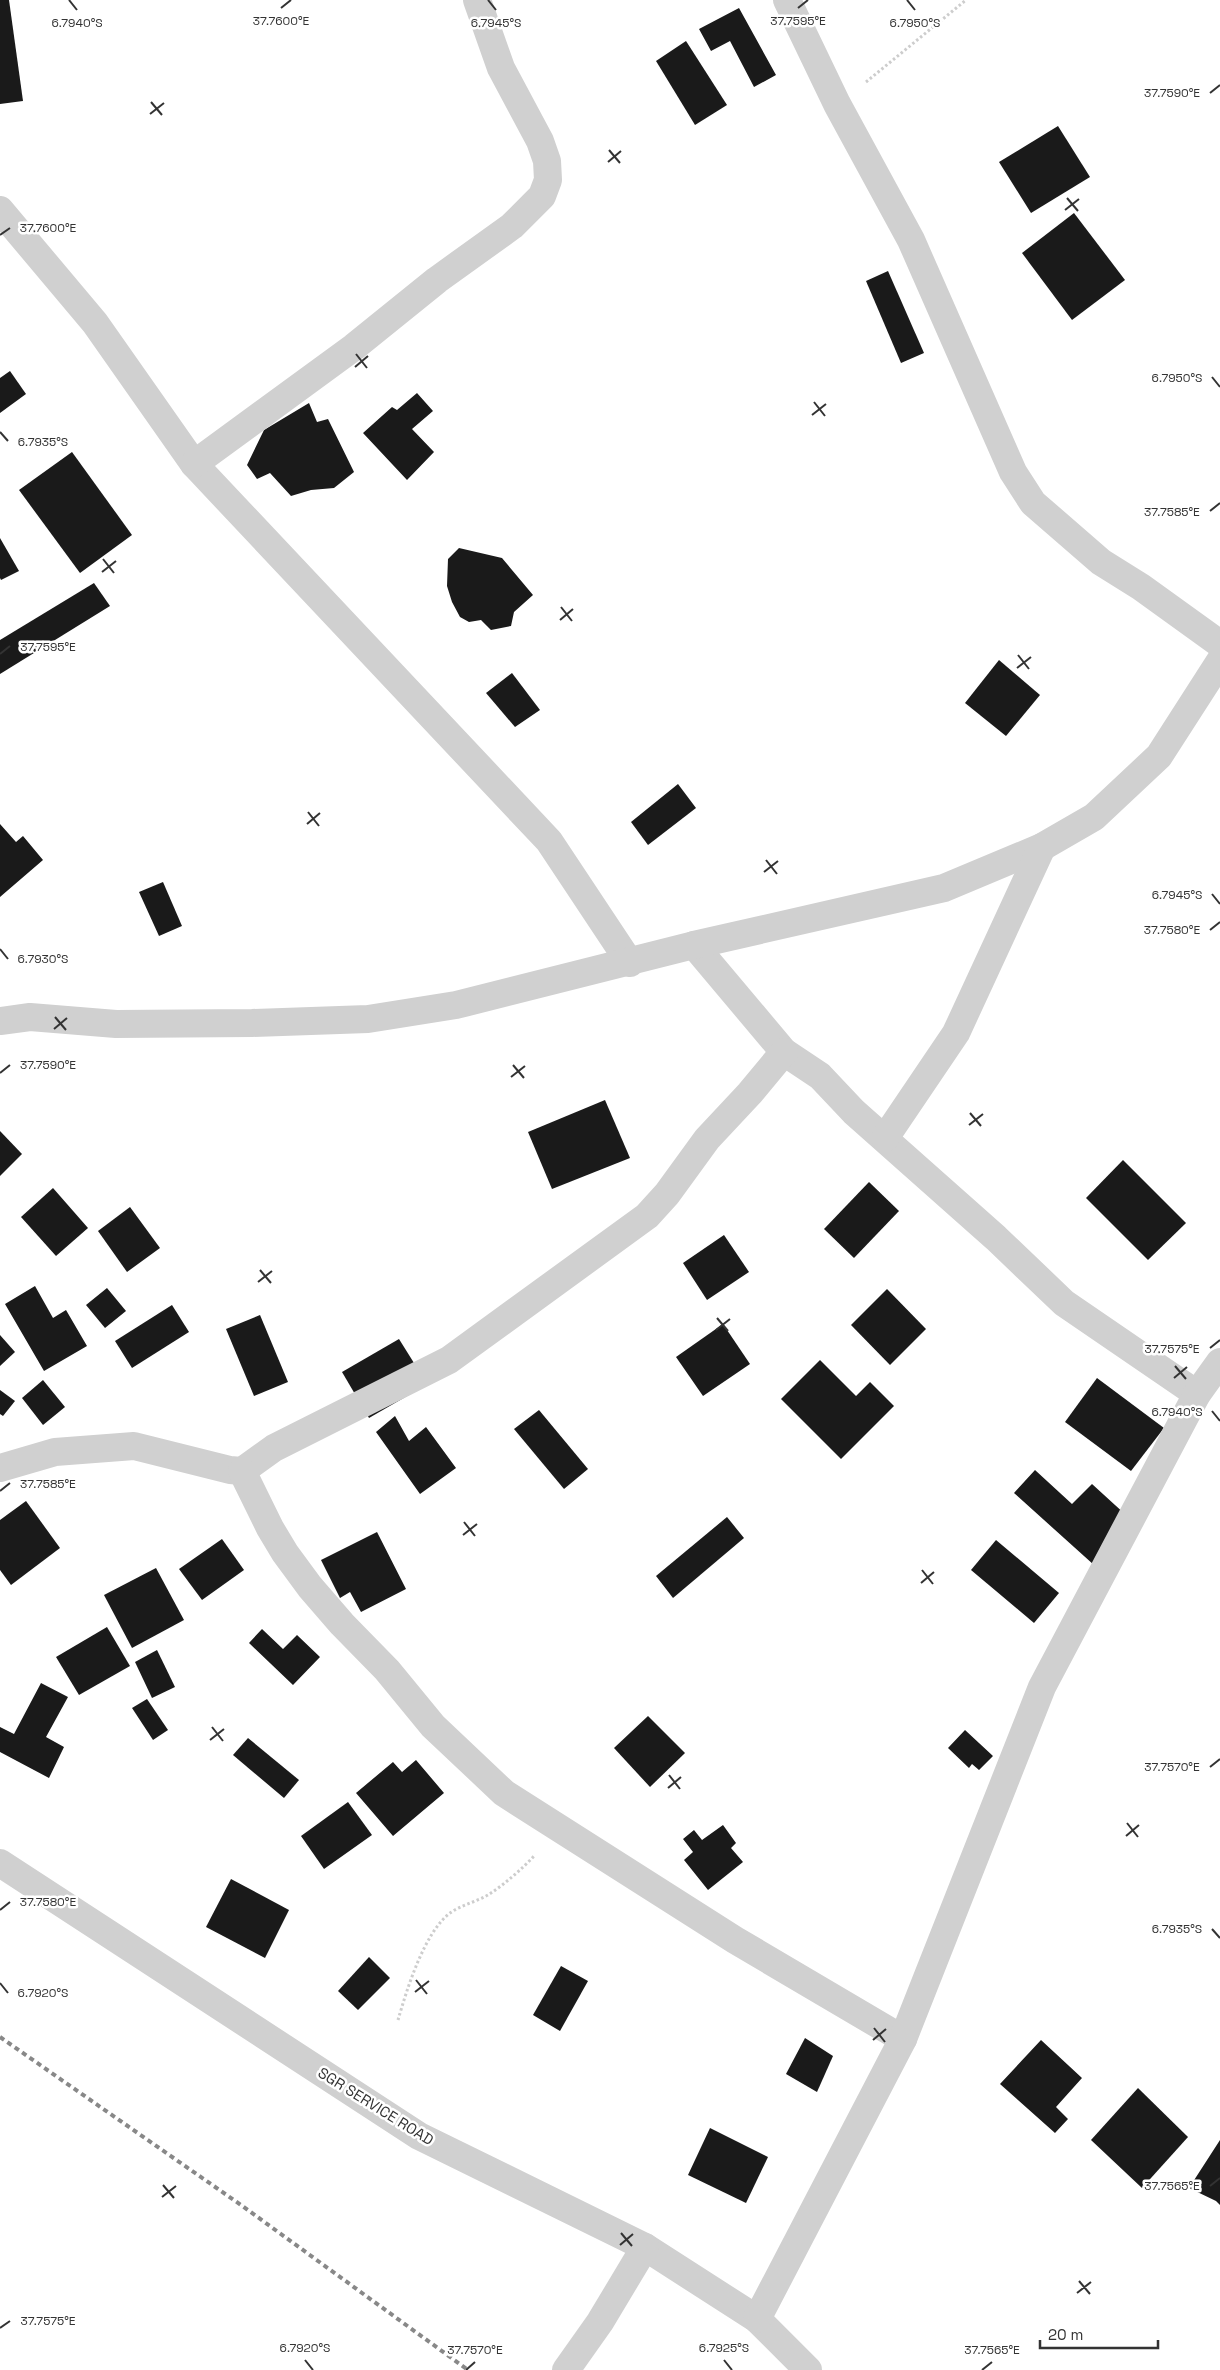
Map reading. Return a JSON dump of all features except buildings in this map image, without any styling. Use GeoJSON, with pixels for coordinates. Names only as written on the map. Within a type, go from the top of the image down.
{"type":"FeatureCollection","features":[{"type":"Feature","properties":{"kind":"street"},"geometry":{"type":"LineString","coordinates":[[194,464],[354,347],[437,280],[512,226],[542,196],[548,180],[547,161],[540,141],[501,68],[478,0]]}},
{"type":"Feature","properties":{"kind":"street"},"geometry":{"type":"LineString","coordinates":[[787,0],[837,104],[911,240],[1013,472],[1033,503],[1101,562],[1141,587],[1220,644]]}},
{"type":"Feature","properties":{"kind":"street"},"geometry":{"type":"LineString","coordinates":[[0,210],[94,323],[194,464],[549,841],[630,963]]}},
{"type":"Feature","properties":{"kind":"street"},"geometry":{"type":"LineString","coordinates":[[0,1021],[30,1017],[125,1024],[252,1023],[368,1019],[456,1004],[630,963],[694,945],[944,888],[1042,847],[1094,817],[1159,756],[1220,661]]}},
{"type":"Feature","properties":{"kind":"street"},"geometry":{"type":"LineString","coordinates":[[885,1138],[956,1033],[1042,847]]}},
{"type":"Feature","properties":{"kind":"street"},"geometry":{"type":"LineString","coordinates":[[694,945],[784,1052],[820,1076],[854,1112],[996,1238],[1064,1303],[1197,1394]]}},
{"type":"Feature","properties":{"kind":"street"},"geometry":{"type":"LineString","coordinates":[[0,1468],[55,1452],[134,1446],[230,1470],[242,1471],[274,1448],[449,1360],[647,1216],[667,1194],[707,1139],[750,1093],[784,1052]]}},
{"type":"Feature","properties":{"kind":"street"},"geometry":{"type":"LineString","coordinates":[[756,2318],[903,2039],[1042,1687],[1197,1394],[1220,1362]]}},
{"type":"Feature","properties":{"kind":"street"},"geometry":{"type":"LineString","coordinates":[[242,1471],[270,1528],[285,1553],[342,1624],[387,1670],[434,1726],[497,1786],[559,1828],[735,1940],[903,2039]]}},
{"type":"Feature","properties":{"kind":"street","name":"SGR SERVICE ROAD"},"geometry":{"type":"LineString","coordinates":[[0,1863],[420,2136],[645,2247],[756,2318],[808,2370]]}},
{"type":"Feature","properties":{"kind":"street"},"geometry":{"type":"LineString","coordinates":[[566,2370],[600,2322],[645,2247]]}},
{"type":"Feature","properties":{"kind":"path"},"geometry":{"type":"LineString","coordinates":[[837,104],[966,0]]}},
{"type":"Feature","properties":{"kind":"path"},"geometry":{"type":"LineString","coordinates":[[398,2020],[411,1978],[429,1939],[449,1913],[488,1894],[526,1865],[559,1828]]}},
{"type":"Feature","properties":{"kind":"railway"},"geometry":{"type":"LineString","coordinates":[[0,2037],[241,2205],[468,2370]]}}]}
